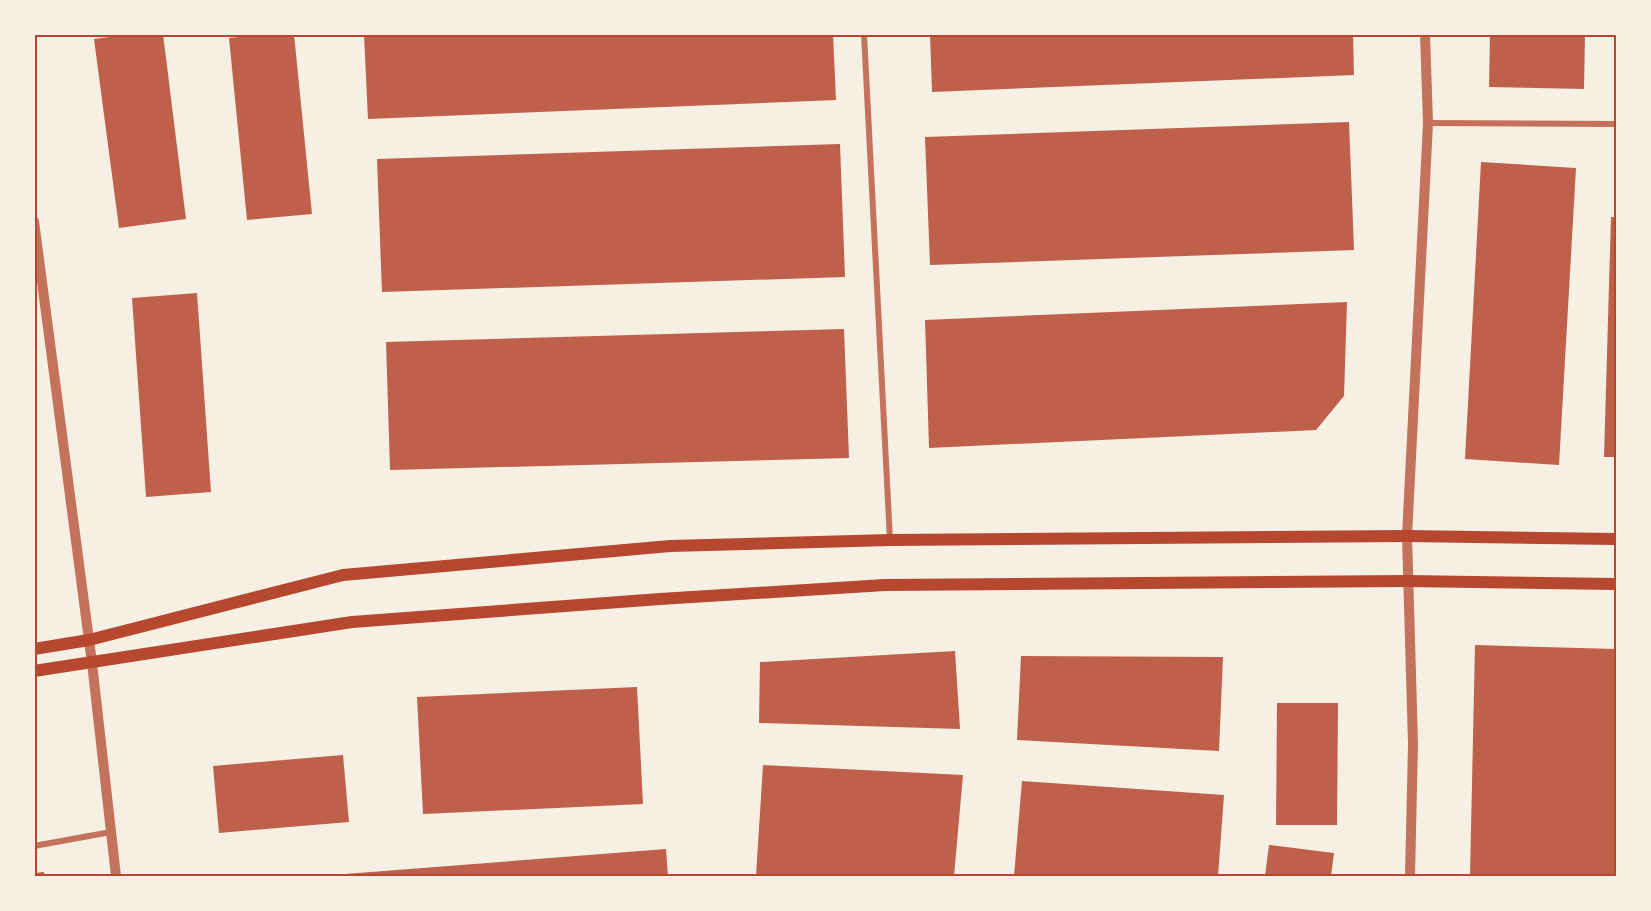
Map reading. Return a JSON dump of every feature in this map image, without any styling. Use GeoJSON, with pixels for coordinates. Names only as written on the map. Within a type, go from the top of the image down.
{"type":"FeatureCollection","features":[{"type":"Feature","properties":{"kind":"main road"},"geometry":{"type":"LineString","coordinates":[[34,649],[89,640],[343,575],[670,546],[890,540],[1407,536],[1617,539]]}},
{"type":"Feature","properties":{"kind":"main road"},"geometry":{"type":"LineString","coordinates":[[34,671],[352,622],[885,585],[1407,581],[1617,584]]}},
{"type":"Feature","properties":{"kind":"street"},"geometry":{"type":"LineString","coordinates":[[864,34],[890,540]]}},
{"type":"Feature","properties":{"kind":"street"},"geometry":{"type":"LineString","coordinates":[[1410,876],[1413,744],[1407,536],[1428,123],[1425,34]]}},
{"type":"Feature","properties":{"kind":"street"},"geometry":{"type":"LineString","coordinates":[[1428,123],[1617,124]]}},
{"type":"Feature","properties":{"kind":"street"},"geometry":{"type":"LineString","coordinates":[[34,221],[92,663],[116,876]]}},
{"type":"Feature","properties":{"kind":"street"},"geometry":{"type":"LineString","coordinates":[[34,846],[111,832]]}},
{"type":"Feature","properties":{"kind":"building"},"geometry":{"type":"Polygon","coordinates":[[[131,34],[163,34],[186,219],[119,228],[94,39],[131,34]]]}},
{"type":"Feature","properties":{"kind":"building"},"geometry":{"type":"Polygon","coordinates":[[[294,34],[312,214],[247,220],[229,38],[294,34]]]}},
{"type":"Feature","properties":{"kind":"building"},"geometry":{"type":"Polygon","coordinates":[[[364,34],[833,34],[836,100],[368,119],[364,34]]]}},
{"type":"Feature","properties":{"kind":"building"},"geometry":{"type":"Polygon","coordinates":[[[930,34],[1353,34],[1354,75],[932,92],[930,34]]]}},
{"type":"Feature","properties":{"kind":"building"},"geometry":{"type":"Polygon","coordinates":[[[1490,34],[1585,34],[1584,89],[1489,87],[1490,34]]]}},
{"type":"Feature","properties":{"kind":"building"},"geometry":{"type":"Polygon","coordinates":[[[1349,122],[1354,250],[930,265],[925,137],[1349,122]]]}},
{"type":"Feature","properties":{"kind":"building"},"geometry":{"type":"Polygon","coordinates":[[[840,144],[845,277],[382,292],[377,159],[840,144]]]}},
{"type":"Feature","properties":{"kind":"building"},"geometry":{"type":"Polygon","coordinates":[[[1481,162],[1576,168],[1559,465],[1465,459],[1481,162]]]}},
{"type":"Feature","properties":{"kind":"building"},"geometry":{"type":"Polygon","coordinates":[[[1611,217],[1616,217],[1616,457],[1604,457],[1611,217]]]}},
{"type":"Feature","properties":{"kind":"building"},"geometry":{"type":"Polygon","coordinates":[[[197,293],[211,492],[146,497],[132,298],[197,293]]]}},
{"type":"Feature","properties":{"kind":"building"},"geometry":{"type":"Polygon","coordinates":[[[1347,302],[1344,396],[1316,430],[929,448],[925,320],[1347,302]]]}},
{"type":"Feature","properties":{"kind":"building"},"geometry":{"type":"Polygon","coordinates":[[[844,329],[849,458],[390,470],[386,342],[844,329]]]}},
{"type":"Feature","properties":{"kind":"building"},"geometry":{"type":"Polygon","coordinates":[[[1475,645],[1616,649],[1616,876],[1470,876],[1475,645]]]}},
{"type":"Feature","properties":{"kind":"building"},"geometry":{"type":"Polygon","coordinates":[[[955,651],[960,729],[759,723],[760,662],[955,651]]]}},
{"type":"Feature","properties":{"kind":"building"},"geometry":{"type":"Polygon","coordinates":[[[1021,656],[1223,657],[1219,751],[1017,740],[1021,656]]]}},
{"type":"Feature","properties":{"kind":"building"},"geometry":{"type":"Polygon","coordinates":[[[637,687],[643,804],[423,814],[417,697],[637,687]]]}},
{"type":"Feature","properties":{"kind":"building"},"geometry":{"type":"Polygon","coordinates":[[[1277,703],[1338,703],[1337,825],[1276,825],[1277,703]]]}},
{"type":"Feature","properties":{"kind":"building"},"geometry":{"type":"Polygon","coordinates":[[[343,755],[349,822],[219,833],[213,766],[343,755]]]}},
{"type":"Feature","properties":{"kind":"building"},"geometry":{"type":"Polygon","coordinates":[[[763,765],[963,775],[954,876],[756,876],[763,765]]]}},
{"type":"Feature","properties":{"kind":"building"},"geometry":{"type":"Polygon","coordinates":[[[1022,781],[1224,795],[1218,876],[1014,876],[1022,781]]]}},
{"type":"Feature","properties":{"kind":"building"},"geometry":{"type":"Polygon","coordinates":[[[1269,845],[1334,853],[1331,876],[1265,876],[1269,845]]]}},
{"type":"Feature","properties":{"kind":"building"},"geometry":{"type":"Polygon","coordinates":[[[666,849],[668,876],[332,876],[332,875],[666,849]]]}},
{"type":"Feature","properties":{"kind":"building"},"geometry":{"type":"Polygon","coordinates":[[[44,872],[45,876],[34,876],[34,873],[44,872]]]}}]}
